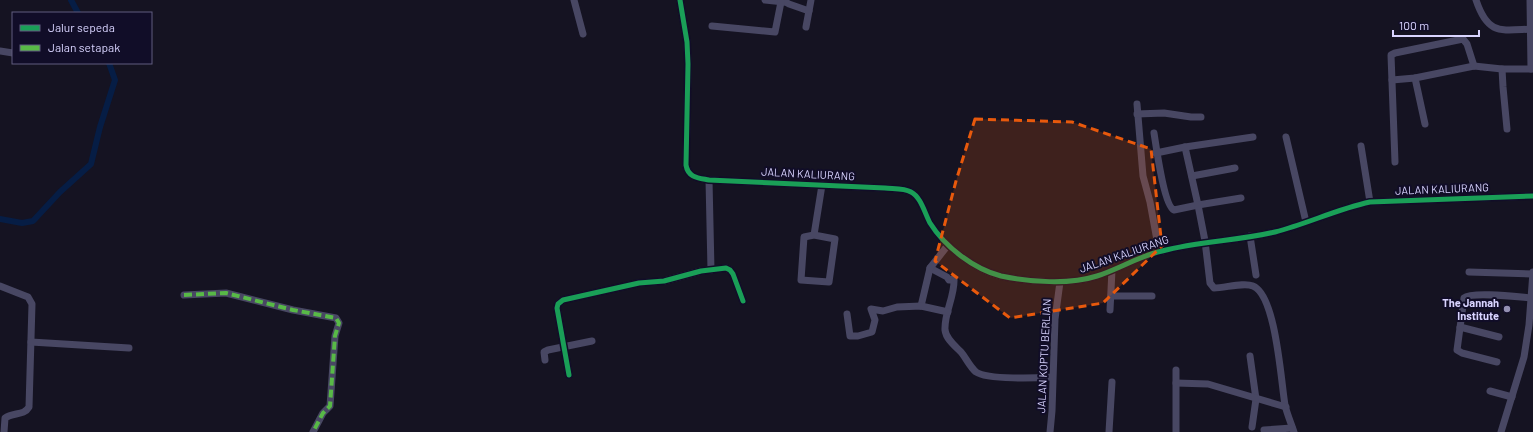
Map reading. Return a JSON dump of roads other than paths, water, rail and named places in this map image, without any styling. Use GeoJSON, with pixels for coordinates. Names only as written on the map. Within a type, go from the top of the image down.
{"type":"FeatureCollection","features":[{"type":"Feature","properties":{"kind":"street"},"geometry":{"type":"LineString","coordinates":[[574,0],[583,34]]}},
{"type":"Feature","properties":{"kind":"street","name":"JALAN KALIURANG"},"geometry":{"type":"LineString","coordinates":[[680,0],[687,49],[687,168],[693,176],[710,180],[885,188],[912,192],[940,236],[948,245],[973,264],[1001,276],[1060,282],[1081,280],[1112,270],[1159,251],[1205,241],[1275,232],[1350,206],[1370,202],[1533,196]]}},
{"type":"Feature","properties":{"kind":"street"},"geometry":{"type":"LineString","coordinates":[[765,0],[782,1],[809,11]]}},
{"type":"Feature","properties":{"kind":"street"},"geometry":{"type":"LineString","coordinates":[[806,27],[811,0]]}},
{"type":"Feature","properties":{"kind":"street"},"geometry":{"type":"LineString","coordinates":[[1476,0],[1482,15],[1492,27],[1499,29],[1532,29]]}},
{"type":"Feature","properties":{"kind":"street"},"geometry":{"type":"LineString","coordinates":[[1392,80],[1415,78],[1474,66],[1502,69],[1532,69],[1530,0]]}},
{"type":"Feature","properties":{"kind":"street"},"geometry":{"type":"LineString","coordinates":[[712,26],[776,32],[782,1]]}},
{"type":"Feature","properties":{"kind":"street"},"geometry":{"type":"LineString","coordinates":[[1394,162],[1390,57],[1392,54],[1461,39],[1465,40],[1467,44],[1474,66]]}},
{"type":"Feature","properties":{"kind":"street"},"geometry":{"type":"LineString","coordinates":[[0,51],[12,53]]}},
{"type":"Feature","properties":{"kind":"street"},"geometry":{"type":"LineString","coordinates":[[1502,69],[1507,129]]}},
{"type":"Feature","properties":{"kind":"street"},"geometry":{"type":"LineString","coordinates":[[1415,78],[1425,124]]}},
{"type":"Feature","properties":{"kind":"street"},"geometry":{"type":"LineString","coordinates":[[1137,104],[1143,176],[1159,251]]}},
{"type":"Feature","properties":{"kind":"street"},"geometry":{"type":"LineString","coordinates":[[1137,114],[1164,113],[1201,117]]}},
{"type":"Feature","properties":{"kind":"street"},"geometry":{"type":"LineString","coordinates":[[1154,133],[1156,153],[1167,199],[1171,209],[1174,210],[1241,198]]}},
{"type":"Feature","properties":{"kind":"street"},"geometry":{"type":"LineString","coordinates":[[1156,153],[1252,137]]}},
{"type":"Feature","properties":{"kind":"street"},"geometry":{"type":"LineString","coordinates":[[1286,137],[1306,222]]}},
{"type":"Feature","properties":{"kind":"street"},"geometry":{"type":"LineString","coordinates":[[1361,146],[1370,202]]}},
{"type":"Feature","properties":{"kind":"street"},"geometry":{"type":"LineString","coordinates":[[1186,147],[1205,241],[1212,286],[1218,288],[1252,285],[1259,290],[1265,300],[1275,329],[1286,407],[1293,430],[1264,430]]}},
{"type":"Feature","properties":{"kind":"street"},"geometry":{"type":"LineString","coordinates":[[1192,176],[1235,168]]}},
{"type":"Feature","properties":{"kind":"street"},"geometry":{"type":"LineString","coordinates":[[710,180],[711,270]]}},
{"type":"Feature","properties":{"kind":"street"},"geometry":{"type":"LineString","coordinates":[[814,235],[822,185]]}},
{"type":"Feature","properties":{"kind":"street"},"geometry":{"type":"LineString","coordinates":[[814,235],[835,239],[829,282],[801,280],[804,237],[814,235]]}},
{"type":"Feature","properties":{"kind":"street"},"geometry":{"type":"LineString","coordinates":[[1250,236],[1256,275]]}},
{"type":"Feature","properties":{"kind":"street"},"geometry":{"type":"LineString","coordinates":[[921,306],[930,268],[948,245]]}},
{"type":"Feature","properties":{"kind":"street"},"geometry":{"type":"LineString","coordinates":[[569,375],[557,308],[561,301],[639,283],[664,281],[726,268],[732,271],[743,301]]}},
{"type":"Feature","properties":{"kind":"street"},"geometry":{"type":"LineString","coordinates":[[930,268],[949,280],[954,279],[946,326],[947,336],[977,372],[991,376],[1004,377],[1052,377]]}},
{"type":"Feature","properties":{"kind":"street"},"geometry":{"type":"LineString","coordinates":[[1110,310],[1112,270]]}},
{"type":"Feature","properties":{"kind":"street"},"geometry":{"type":"LineString","coordinates":[[1470,272],[1533,273],[1526,348],[1500,432]]}},
{"type":"Feature","properties":{"kind":"street","name":"JALAN KOPTU BERLIAN"},"geometry":{"type":"LineString","coordinates":[[1050,432],[1055,319],[1060,282]]}},
{"type":"Feature","properties":{"kind":"street"},"geometry":{"type":"LineString","coordinates":[[0,286],[22,294],[30,300],[32,304],[29,407],[24,412],[2,419],[4,432]]}},
{"type":"Feature","properties":{"kind":"street"},"geometry":{"type":"LineString","coordinates":[[184,294],[226,293],[293,310],[336,318],[339,323],[335,336],[330,406],[323,413],[313,432]]}},
{"type":"Feature","properties":{"kind":"street"},"geometry":{"type":"LineString","coordinates":[[1497,362],[1458,352],[1456,349],[1464,298],[1467,296],[1478,295],[1531,298]]}},
{"type":"Feature","properties":{"kind":"street"},"geometry":{"type":"LineString","coordinates":[[1110,296],[1152,296]]}},
{"type":"Feature","properties":{"kind":"street"},"geometry":{"type":"LineString","coordinates":[[847,314],[850,336],[858,336],[872,332],[874,320],[871,309],[884,311],[897,307],[921,306],[948,312]]}},
{"type":"Feature","properties":{"kind":"street"},"geometry":{"type":"LineString","coordinates":[[1460,327],[1499,337]]}},
{"type":"Feature","properties":{"kind":"street"},"geometry":{"type":"LineString","coordinates":[[545,360],[545,351],[592,341]]}},
{"type":"Feature","properties":{"kind":"street"},"geometry":{"type":"LineString","coordinates":[[31,342],[129,348]]}},
{"type":"Feature","properties":{"kind":"street"},"geometry":{"type":"LineString","coordinates":[[1250,356],[1256,399],[1252,427]]}},
{"type":"Feature","properties":{"kind":"street"},"geometry":{"type":"LineString","coordinates":[[1176,370],[1176,432]]}},
{"type":"Feature","properties":{"kind":"street"},"geometry":{"type":"LineString","coordinates":[[1109,432],[1112,382]]}},
{"type":"Feature","properties":{"kind":"street"},"geometry":{"type":"LineString","coordinates":[[1176,383],[1208,384],[1286,407]]}},
{"type":"Feature","properties":{"kind":"street"},"geometry":{"type":"LineString","coordinates":[[1490,391],[1512,397]]}},
{"type":"Feature","properties":{"kind":"waterway"},"geometry":{"type":"LineString","coordinates":[[71,0],[77,12]]}},
{"type":"Feature","properties":{"kind":"waterway"},"geometry":{"type":"LineString","coordinates":[[0,219],[22,223],[33,221],[60,192],[91,164],[100,127],[115,80],[109,64]]}},
{"type":"Feature","properties":{"kind":"place","name":"The Jannah Institute"},"geometry":{"type":"Point","coordinates":[1507,309]}}]}
